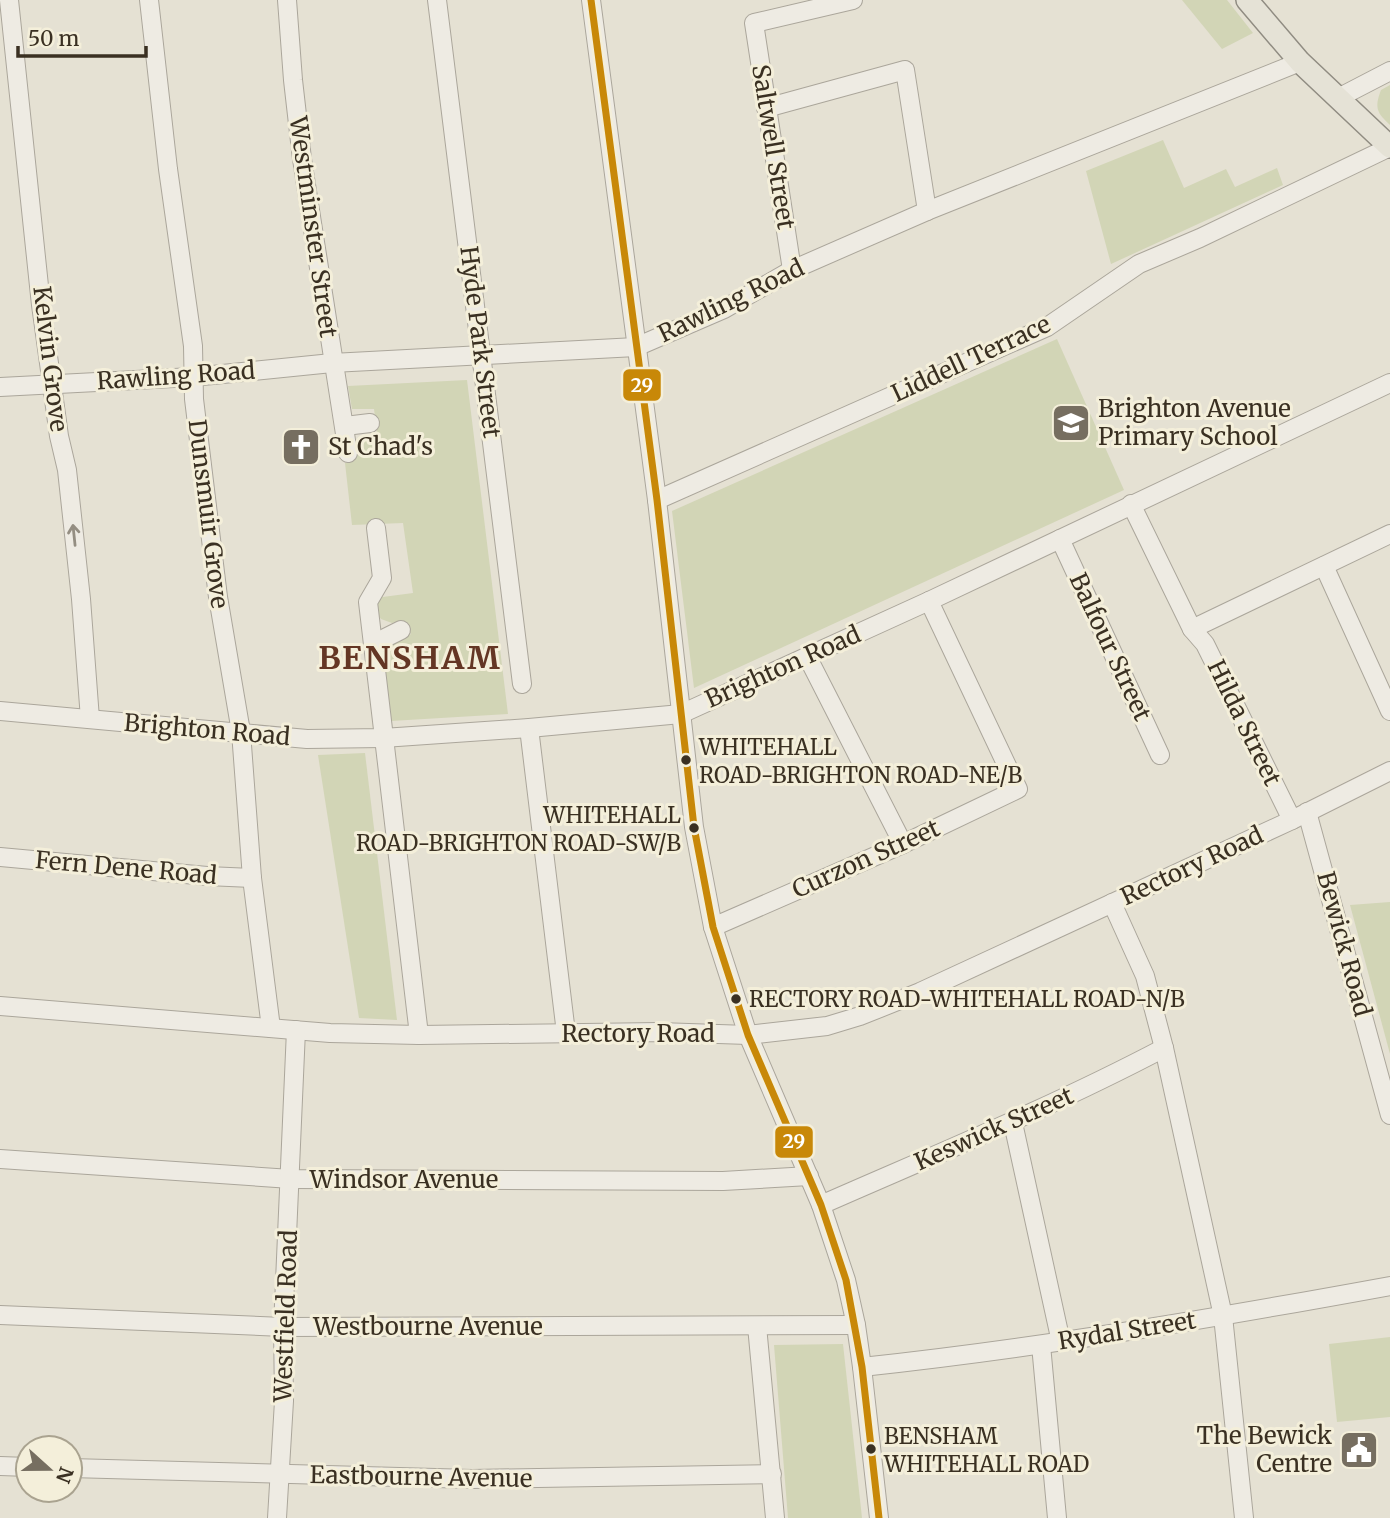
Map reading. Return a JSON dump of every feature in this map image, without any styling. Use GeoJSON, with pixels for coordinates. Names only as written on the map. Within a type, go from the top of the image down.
{"type":"FeatureCollection","features":[{"type":"Feature","properties":{"kind":"main road"},"geometry":{"type":"LineString","coordinates":[[1247,0],[1300,62],[1390,147]]}},
{"type":"Feature","properties":{"kind":"street","name":"Kelvin Grove"},"geometry":{"type":"LineString","coordinates":[[9,0],[52,384],[67,470],[90,719]]}},
{"type":"Feature","properties":{"kind":"street","name":"Dunsmuir Grove"},"geometry":{"type":"LineString","coordinates":[[149,0],[168,169],[193,346],[193,377],[218,597],[241,732],[252,878],[271,1028]]}},
{"type":"Feature","properties":{"kind":"street","name":"Westminster Street"},"geometry":{"type":"LineString","coordinates":[[288,0],[302,159],[348,453]]}},
{"type":"Feature","properties":{"kind":"street","name":"Hyde Park Street"},"geometry":{"type":"LineString","coordinates":[[437,0],[522,684]]}},
{"type":"Feature","properties":{"kind":"street"},"geometry":{"type":"LineString","coordinates":[[591,0],[657,500],[694,827],[713,927],[748,1035],[821,1205],[846,1280],[862,1367],[879,1518]]}},
{"type":"Feature","properties":{"kind":"street","name":"Saltwell Street"},"geometry":{"type":"LineString","coordinates":[[792,270],[754,23],[853,0]]}},
{"type":"Feature","properties":{"kind":"street","name":"Rawling Road"},"geometry":{"type":"LineString","coordinates":[[0,387],[193,377],[332,363],[636,347],[724,309],[792,270],[927,211],[1300,62]]}},
{"type":"Feature","properties":{"kind":"street"},"geometry":{"type":"LineString","coordinates":[[766,108],[905,70],[927,211]]}},
{"type":"Feature","properties":{"kind":"street"},"geometry":{"type":"LineString","coordinates":[[1338,98],[1390,71]]}},
{"type":"Feature","properties":{"kind":"street","name":"Liddell Terrace"},"geometry":{"type":"LineString","coordinates":[[657,500],[1047,327],[1139,264],[1200,238],[1390,147]]}},
{"type":"Feature","properties":{"kind":"street","name":"Brighton Road"},"geometry":{"type":"LineString","coordinates":[[0,711],[307,739],[383,738],[681,714],[929,601],[1390,383]]}},
{"type":"Feature","properties":{"kind":"street"},"geometry":{"type":"LineString","coordinates":[[345,426],[370,423]]}},
{"type":"Feature","properties":{"kind":"street","name":"Hilda Street"},"geometry":{"type":"LineString","coordinates":[[1131,504],[1192,629],[1205,644],[1299,816]]}},
{"type":"Feature","properties":{"kind":"street"},"geometry":{"type":"LineString","coordinates":[[376,528],[382,578],[368,602],[419,1034]]}},
{"type":"Feature","properties":{"kind":"street"},"geometry":{"type":"LineString","coordinates":[[1192,629],[1390,534]]}},
{"type":"Feature","properties":{"kind":"street","name":"Balfour Street"},"geometry":{"type":"LineString","coordinates":[[1060,539],[1160,755]]}},
{"type":"Feature","properties":{"kind":"street"},"geometry":{"type":"LineString","coordinates":[[1324,566],[1390,710]]}},
{"type":"Feature","properties":{"kind":"street","name":"Curzon Street"},"geometry":{"type":"LineString","coordinates":[[713,927],[903,844],[1018,789],[929,601]]}},
{"type":"Feature","properties":{"kind":"street"},"geometry":{"type":"LineString","coordinates":[[373,645],[401,630]]}},
{"type":"Feature","properties":{"kind":"street"},"geometry":{"type":"LineString","coordinates":[[807,656],[903,844]]}},
{"type":"Feature","properties":{"kind":"street"},"geometry":{"type":"LineString","coordinates":[[529,728],[566,1033]]}},
{"type":"Feature","properties":{"kind":"street","name":"Rectory Road"},"geometry":{"type":"LineString","coordinates":[[0,1006],[296,1030],[419,1034],[659,1032],[748,1035],[827,1026],[920,992],[1390,771]]}},
{"type":"Feature","properties":{"kind":"street","name":"Bewick Road"},"geometry":{"type":"LineString","coordinates":[[1299,816],[1390,1115]]}},
{"type":"Feature","properties":{"kind":"street","name":"Fern Dene Road"},"geometry":{"type":"LineString","coordinates":[[0,856],[252,878]]}},
{"type":"Feature","properties":{"kind":"street"},"geometry":{"type":"LineString","coordinates":[[1112,903],[1145,976],[1164,1048],[1223,1316],[1244,1518]]}},
{"type":"Feature","properties":{"kind":"street","name":"Westfield Road"},"geometry":{"type":"LineString","coordinates":[[277,1518],[284,1401],[283,1327],[296,1030]]}},
{"type":"Feature","properties":{"kind":"street","name":"Keswick Street"},"geometry":{"type":"LineString","coordinates":[[821,1205],[1090,1087],[1164,1048]]}},
{"type":"Feature","properties":{"kind":"street"},"geometry":{"type":"LineString","coordinates":[[1013,1122],[1061,1342]]}},
{"type":"Feature","properties":{"kind":"street","name":"Windsor Avenue"},"geometry":{"type":"LineString","coordinates":[[0,1158],[291,1179],[723,1181],[809,1176]]}},
{"type":"Feature","properties":{"kind":"street","name":"Rydal Street"},"geometry":{"type":"LineString","coordinates":[[862,1367],[1061,1342],[1390,1286]]}},
{"type":"Feature","properties":{"kind":"street","name":"Westbourne Avenue"},"geometry":{"type":"LineString","coordinates":[[0,1315],[283,1327],[856,1325]]}},
{"type":"Feature","properties":{"kind":"street"},"geometry":{"type":"LineString","coordinates":[[757,1326],[775,1518]]}},
{"type":"Feature","properties":{"kind":"street"},"geometry":{"type":"LineString","coordinates":[[1041,1345],[1057,1518]]}},
{"type":"Feature","properties":{"kind":"street","name":"Eastbourne Avenue"},"geometry":{"type":"LineString","coordinates":[[84,1468],[472,1479],[772,1474]]}},
{"type":"Feature","properties":{"kind":"green space"},"geometry":{"type":"Polygon","coordinates":[[[1182,0],[1227,0],[1253,33],[1222,49],[1182,0]]]}},
{"type":"Feature","properties":{"kind":"green space"},"geometry":{"type":"Polygon","coordinates":[[[1390,85],[1390,125],[1377,106],[1381,90],[1390,85]]]}},
{"type":"Feature","properties":{"kind":"green space"},"geometry":{"type":"Polygon","coordinates":[[[1163,140],[1184,188],[1226,169],[1235,187],[1277,168],[1283,185],[1111,264],[1086,171],[1163,140]]]}},
{"type":"Feature","properties":{"kind":"green space"},"geometry":{"type":"Polygon","coordinates":[[[1057,339],[1124,490],[694,688],[672,511],[1057,339]]]}},
{"type":"Feature","properties":{"kind":"green space"},"geometry":{"type":"Polygon","coordinates":[[[467,380],[508,714],[391,721],[382,655],[386,648],[411,634],[402,620],[392,623],[381,619],[375,611],[375,598],[413,593],[403,523],[352,525],[345,463],[353,461],[352,442],[377,435],[374,409],[352,409],[348,386],[467,380]]]}},
{"type":"Feature","properties":{"kind":"green space"},"geometry":{"type":"Polygon","coordinates":[[[365,753],[397,1020],[359,1018],[318,755],[365,753]]]}},
{"type":"Feature","properties":{"kind":"green space"},"geometry":{"type":"Polygon","coordinates":[[[1390,902],[1390,1054],[1350,905],[1390,902]]]}},
{"type":"Feature","properties":{"kind":"green space"},"geometry":{"type":"Polygon","coordinates":[[[1390,1337],[1390,1417],[1337,1422],[1329,1344],[1390,1337]]]}},
{"type":"Feature","properties":{"kind":"green space"},"geometry":{"type":"Polygon","coordinates":[[[843,1344],[862,1518],[788,1518],[774,1345],[843,1344]]]}},
{"type":"Feature","properties":{"kind":"transit line","name":"29"},"geometry":{"type":"LineString","coordinates":[[591,0],[657,500],[694,827],[713,927],[748,1035],[821,1205],[846,1280],[862,1367],[879,1518]]}},
{"type":"Feature","properties":{"kind":"place","name":"Brighton Avenue Primary School"},"geometry":{"type":"Point","coordinates":[1071,423]}},
{"type":"Feature","properties":{"kind":"place","name":"St Chad's"},"geometry":{"type":"Point","coordinates":[301,447]}},
{"type":"Feature","properties":{"kind":"place","name":"WHITEHALL ROAD-BRIGHTON ROAD-NE/B"},"geometry":{"type":"Point","coordinates":[686,760]}},
{"type":"Feature","properties":{"kind":"place","name":"WHITEHALL ROAD-BRIGHTON ROAD-SW/B"},"geometry":{"type":"Point","coordinates":[694,828]}},
{"type":"Feature","properties":{"kind":"place","name":"RECTORY ROAD-WHITEHALL ROAD-N/B"},"geometry":{"type":"Point","coordinates":[736,999]}},
{"type":"Feature","properties":{"kind":"place","name":"BENSHAM WHITEHALL ROAD"},"geometry":{"type":"Point","coordinates":[871,1449]}},
{"type":"Feature","properties":{"kind":"place","name":"The Bewick Centre"},"geometry":{"type":"Point","coordinates":[1359,1450]}},
{"type":"Feature","properties":{"kind":"district","name":"BENSHAM"},"geometry":{"type":"Point","coordinates":[410,658]}}]}
